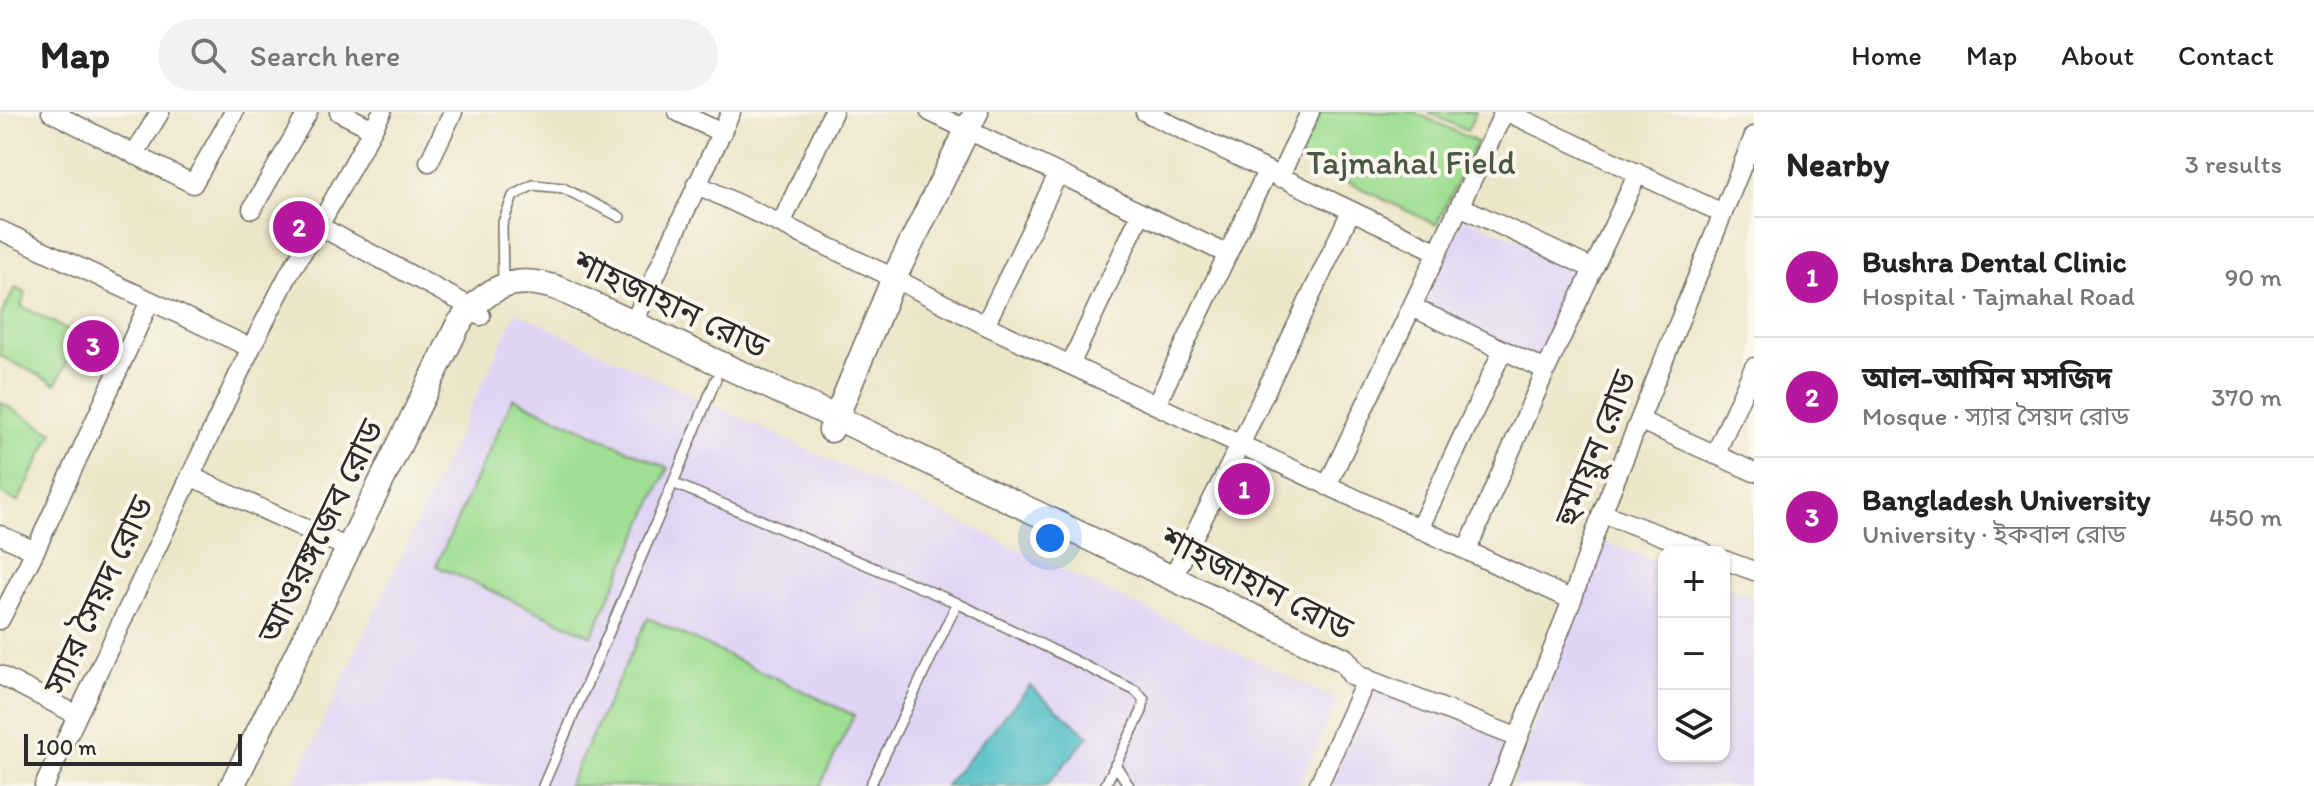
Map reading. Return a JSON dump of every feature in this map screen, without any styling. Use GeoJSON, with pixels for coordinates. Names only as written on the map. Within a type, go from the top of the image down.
{"type":"FeatureCollection","features":[{"type":"Feature","properties":{"kind":"street"},"geometry":{"type":"LineString","coordinates":[[51,112],[79,118],[134,155],[193,184],[234,112]]}},
{"type":"Feature","properties":{"kind":"street"},"geometry":{"type":"LineString","coordinates":[[134,155],[160,112]]}},
{"type":"Feature","properties":{"kind":"street"},"geometry":{"type":"LineString","coordinates":[[252,209],[308,112]]}},
{"type":"Feature","properties":{"kind":"street"},"geometry":{"type":"LineString","coordinates":[[339,112],[373,129]]}},
{"type":"Feature","properties":{"kind":"street","name":"স্যার সৈয়দ রোড"},"geometry":{"type":"LineString","coordinates":[[44,786],[251,348],[290,272],[382,112]]}},
{"type":"Feature","properties":{"kind":"street"},"geometry":{"type":"LineString","coordinates":[[429,162],[453,112]]}},
{"type":"Feature","properties":{"kind":"street"},"geometry":{"type":"LineString","coordinates":[[678,112],[722,133]]}},
{"type":"Feature","properties":{"kind":"street"},"geometry":{"type":"LineString","coordinates":[[633,324],[731,112]]}},
{"type":"Feature","properties":{"kind":"street"},"geometry":{"type":"LineString","coordinates":[[781,224],[833,112]]}},
{"type":"Feature","properties":{"kind":"street"},"geometry":{"type":"LineString","coordinates":[[930,112],[971,121],[1058,174],[1227,254]]}},
{"type":"Feature","properties":{"kind":"street"},"geometry":{"type":"LineString","coordinates":[[1145,112],[1438,252]]}},
{"type":"Feature","properties":{"kind":"street"},"geometry":{"type":"LineString","coordinates":[[1156,405],[1227,254],[1310,112]]}},
{"type":"Feature","properties":{"kind":"street"},"geometry":{"type":"LineString","coordinates":[[1327,486],[1506,112],[1722,213]]}},
{"type":"Feature","properties":{"kind":"street"},"geometry":{"type":"LineString","coordinates":[[833,425],[894,278],[971,121]]}},
{"type":"Feature","properties":{"kind":"street","name":"হুমায়ুন রোড"},"geometry":{"type":"LineString","coordinates":[[1499,786],[1572,600],[1602,513],[1754,136]]}},
{"type":"Feature","properties":{"kind":"street"},"geometry":{"type":"LineString","coordinates":[[1467,550],[1546,370],[1638,173]]}},
{"type":"Feature","properties":{"kind":"street"},"geometry":{"type":"LineString","coordinates":[[985,325],[1058,174]]}},
{"type":"Feature","properties":{"kind":"street"},"geometry":{"type":"LineString","coordinates":[[696,184],[985,325],[1572,600]]}},
{"type":"Feature","properties":{"kind":"street"},"geometry":{"type":"LineString","coordinates":[[1460,206],[1593,269]]}},
{"type":"Feature","properties":{"kind":"street"},"geometry":{"type":"LineString","coordinates":[[1173,577],[1240,445],[1351,211]]}},
{"type":"Feature","properties":{"kind":"street"},"geometry":{"type":"LineString","coordinates":[[1070,365],[1141,213]]}},
{"type":"Feature","properties":{"kind":"street"},"geometry":{"type":"LineString","coordinates":[[319,226],[476,312],[503,285]]}},
{"type":"Feature","properties":{"kind":"street"},"geometry":{"type":"LineString","coordinates":[[0,230],[251,348]]}},
{"type":"Feature","properties":{"kind":"street","name":"শাহজাহান রোড"},"geometry":{"type":"LineString","coordinates":[[503,285],[521,282],[547,284],[1337,673],[1360,676]]}},
{"type":"Feature","properties":{"kind":"street","name":"শাহজাহান রোড"},"geometry":{"type":"LineString","coordinates":[[476,312],[507,298],[532,294],[544,297],[716,379],[833,425],[1173,577],[1344,660],[1360,676]]}},
{"type":"Feature","properties":{"kind":"street"},"geometry":{"type":"LineString","coordinates":[[0,620],[150,301]]}},
{"type":"Feature","properties":{"kind":"street"},"geometry":{"type":"LineString","coordinates":[[1412,307],[1546,370]]}},
{"type":"Feature","properties":{"kind":"street","name":"আওরঙ্গজেব রোড"},"geometry":{"type":"LineString","coordinates":[[245,786],[350,549],[458,325],[476,312]]}},
{"type":"Feature","properties":{"kind":"street","name":"আওরঙ্গজেব রোড"},"geometry":{"type":"LineString","coordinates":[[232,786],[292,678],[476,312]]}},
{"type":"Feature","properties":{"kind":"street"},"geometry":{"type":"LineString","coordinates":[[1419,529],[1503,350]]}},
{"type":"Feature","properties":{"kind":"street"},"geometry":{"type":"LineString","coordinates":[[1715,455],[1754,367]]}},
{"type":"Feature","properties":{"kind":"street"},"geometry":{"type":"LineString","coordinates":[[1641,421],[1754,472]]}},
{"type":"Feature","properties":{"kind":"street","name":"স্যার সৈয়দ রোড"},"geometry":{"type":"LineString","coordinates":[[190,476],[350,549]]}},
{"type":"Feature","properties":{"kind":"street"},"geometry":{"type":"LineString","coordinates":[[1602,513],[1688,546]]}},
{"type":"Feature","properties":{"kind":"street"},"geometry":{"type":"LineString","coordinates":[[0,535],[35,551]]}},
{"type":"Feature","properties":{"kind":"street"},"geometry":{"type":"LineString","coordinates":[[1730,562],[1754,571]]}},
{"type":"Feature","properties":{"kind":"street"},"geometry":{"type":"LineString","coordinates":[[0,675],[77,715]]}},
{"type":"Feature","properties":{"kind":"street"},"geometry":{"type":"LineString","coordinates":[[1318,786],[1360,676],[1519,738]]}},
{"type":"Feature","properties":{"kind":"lane"},"geometry":{"type":"LineString","coordinates":[[503,285],[502,225],[513,196],[533,185],[563,188],[620,217]]}},
{"type":"Feature","properties":{"kind":"lane"},"geometry":{"type":"LineString","coordinates":[[543,786],[716,379]]}},
{"type":"Feature","properties":{"kind":"lane"},"geometry":{"type":"LineString","coordinates":[[673,483],[957,603],[1136,691],[1144,700],[1142,711],[1105,786]]}},
{"type":"Feature","properties":{"kind":"lane"},"geometry":{"type":"LineString","coordinates":[[870,786],[957,603]]}},
{"type":"Feature","properties":{"kind":"lane"},"geometry":{"type":"LineString","coordinates":[[1115,764],[1129,786]]}},
{"type":"Feature","properties":{"kind":"shaded area"},"geometry":{"type":"Polygon","coordinates":[[[1463,217],[1584,266],[1541,361],[1423,309],[1463,217]]]}},
{"type":"Feature","properties":{"kind":"shaded area"},"geometry":{"type":"Polygon","coordinates":[[[516,312],[1338,700],[1299,786],[293,786],[516,312]]]}},
{"type":"Feature","properties":{"kind":"shaded area"},"geometry":{"type":"Polygon","coordinates":[[[1602,541],[1658,562],[1658,762],[1730,762],[1730,589],[1754,598],[1754,786],[1512,786],[1602,541]]]}},
{"type":"Feature","properties":{"kind":"shaded area"},"geometry":{"type":"Polygon","coordinates":[[[1371,689],[1513,741],[1493,786],[1329,786],[1371,689]]]}},
{"type":"Feature","properties":{"kind":"green space","name":"Tajmahal Field"},"geometry":{"type":"Polygon","coordinates":[[[1321,112],[1415,112],[1477,142],[1436,225],[1299,158],[1321,112]]]}},
{"type":"Feature","properties":{"kind":"green space"},"geometry":{"type":"Polygon","coordinates":[[[1428,112],[1476,112],[1467,131],[1428,112]]]}},
{"type":"Feature","properties":{"kind":"green space"},"geometry":{"type":"Polygon","coordinates":[[[15,288],[26,293],[21,306],[80,336],[56,384],[0,356],[0,317],[15,288]]]}},
{"type":"Feature","properties":{"kind":"green space"},"geometry":{"type":"Polygon","coordinates":[[[513,398],[668,468],[592,636],[436,566],[513,398]]]}},
{"type":"Feature","properties":{"kind":"green space"},"geometry":{"type":"Polygon","coordinates":[[[0,402],[53,433],[18,502],[0,493],[0,402]]]}},
{"type":"Feature","properties":{"kind":"green space"},"geometry":{"type":"Polygon","coordinates":[[[648,618],[854,715],[820,786],[568,786],[648,618]]]}},
{"type":"Feature","properties":{"kind":"water"},"geometry":{"type":"Polygon","coordinates":[[[1030,686],[1089,736],[1046,786],[945,786],[1030,686]]]}},
{"type":"Feature","properties":{"kind":"place","name":"আল-আমিন মসজিদ"},"geometry":{"type":"Point","coordinates":[299,227]}},
{"type":"Feature","properties":{"kind":"place","name":"Bangladesh University"},"geometry":{"type":"Point","coordinates":[93,346]}},
{"type":"Feature","properties":{"kind":"place","name":"Bushra Dental Clinic"},"geometry":{"type":"Point","coordinates":[1244,489]}}]}
